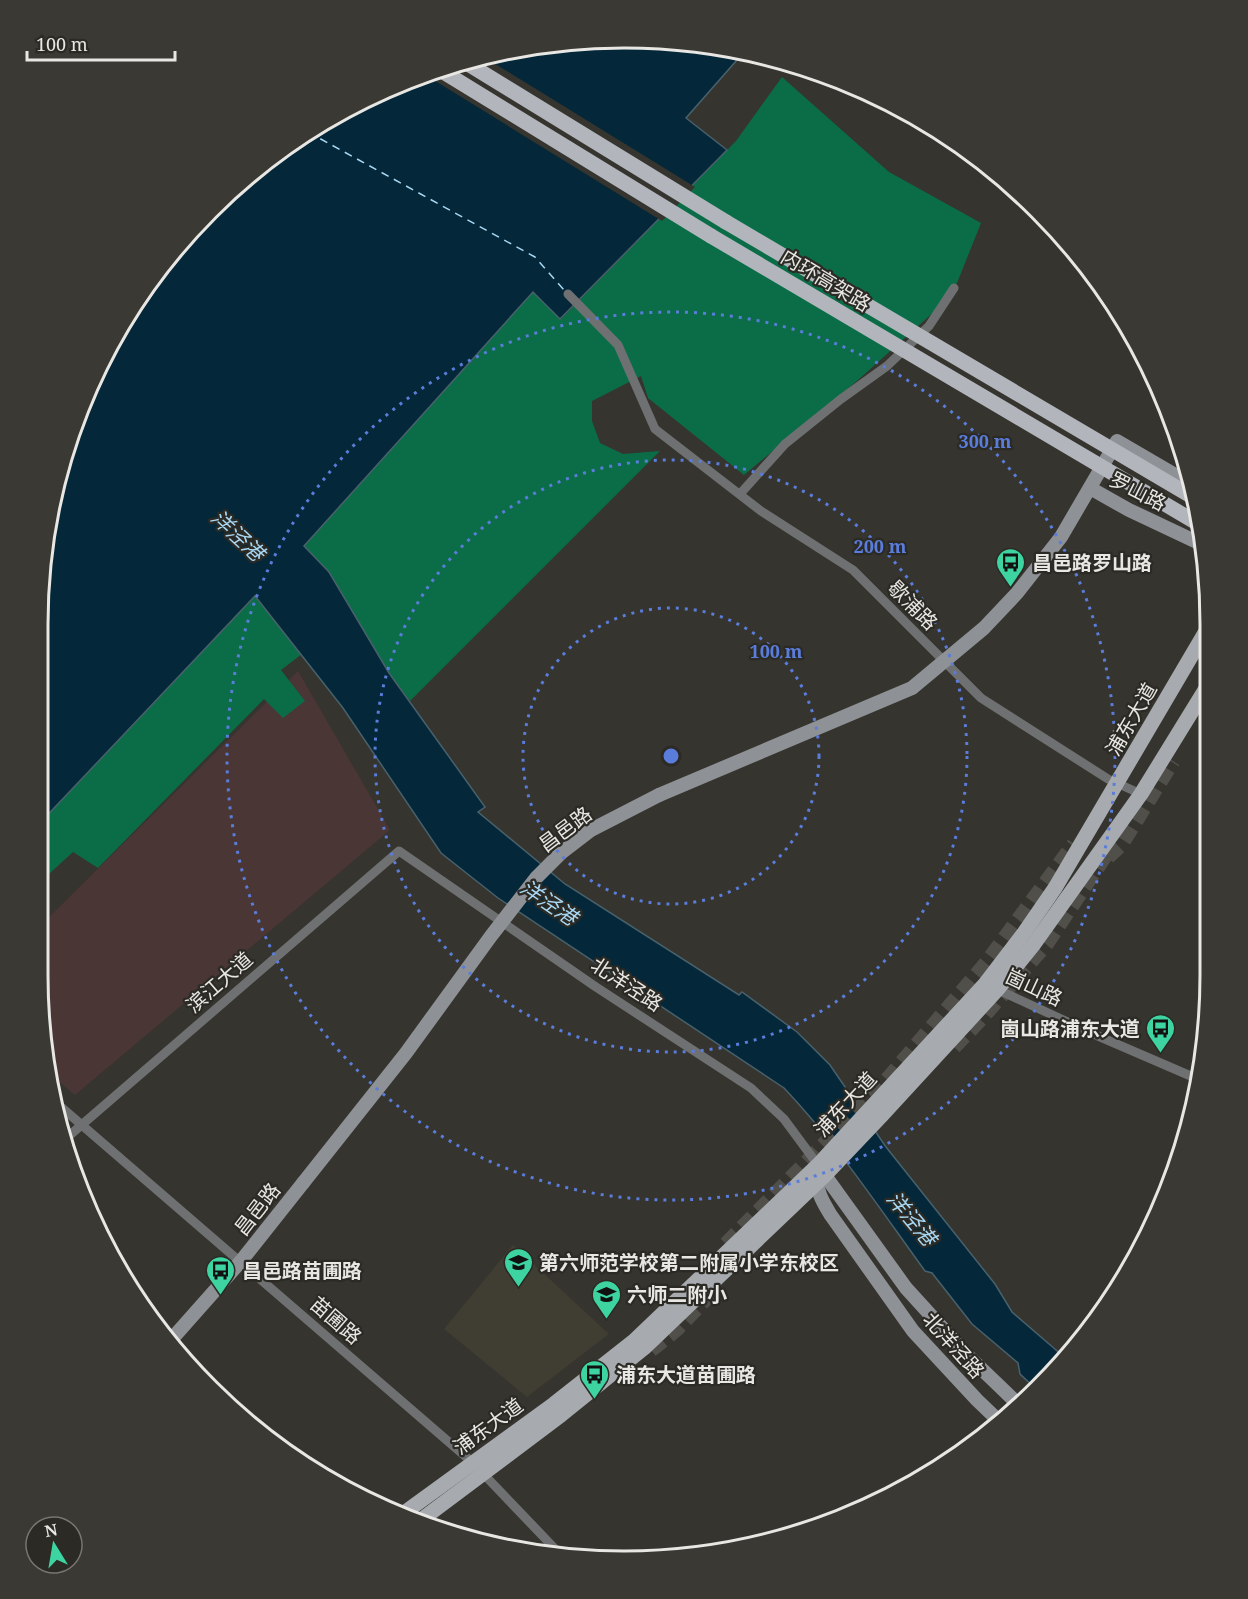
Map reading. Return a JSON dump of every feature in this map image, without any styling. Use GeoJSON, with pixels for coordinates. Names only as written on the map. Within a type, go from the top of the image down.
{"type":"FeatureCollection","features":[{"type":"Feature","properties":{"kind":"highway","name":"内环高架路"},"geometry":{"type":"LineString","coordinates":[[475,68],[726,222],[1184,492]]}},
{"type":"Feature","properties":{"kind":"highway","name":"内环高架路"},"geometry":{"type":"LineString","coordinates":[[450,76],[711,236],[1190,519]]}},
{"type":"Feature","properties":{"kind":"main road","name":"罗山路"},"geometry":{"type":"LineString","coordinates":[[1117,441],[1181,478]]}},
{"type":"Feature","properties":{"kind":"main road","name":"昌邑路"},"geometry":{"type":"LineString","coordinates":[[175,1336],[241,1261],[399,1062],[536,878],[561,853],[591,830],[659,795],[912,688],[984,628],[1017,593],[1060,537],[1117,441]]}},
{"type":"Feature","properties":{"kind":"main road","name":"罗山路"},"geometry":{"type":"LineString","coordinates":[[1090,488],[1129,510],[1194,541]]}},
{"type":"Feature","properties":{"kind":"main road","name":"浦东大道"},"geometry":{"type":"LineString","coordinates":[[991,987],[1118,783],[1200,642]]}},
{"type":"Feature","properties":{"kind":"main road","name":"浦东大道"},"geometry":{"type":"LineString","coordinates":[[426,1515],[554,1404],[634,1341],[823,1169],[991,987],[1034,944],[1141,794],[1200,698]]}},
{"type":"Feature","properties":{"kind":"main road"},"geometry":{"type":"LineString","coordinates":[[1173,761],[1200,718]]}},
{"type":"Feature","properties":{"kind":"main road","name":"北洋泾路"},"geometry":{"type":"LineString","coordinates":[[823,1169],[906,1288],[966,1354],[1013,1399]]}},
{"type":"Feature","properties":{"kind":"main road","name":"北洋泾路"},"geometry":{"type":"LineString","coordinates":[[823,1169],[821,1199],[830,1214],[913,1331],[994,1416]]}},
{"type":"Feature","properties":{"kind":"main road","name":"浦东大道"},"geometry":{"type":"LineString","coordinates":[[410,1509],[478,1468]]}},
{"type":"Feature","properties":{"kind":"street"},"geometry":{"type":"LineString","coordinates":[[740,494],[785,444],[887,366],[929,326],[954,288]]}},
{"type":"Feature","properties":{"kind":"street","name":"歇浦路"},"geometry":{"type":"LineString","coordinates":[[568,294],[618,345],[655,429],[761,511],[853,570],[981,698],[1118,783],[1141,794]]}},
{"type":"Feature","properties":{"kind":"street","name":"滨江大道"},"geometry":{"type":"LineString","coordinates":[[71,1134],[399,851]]}},
{"type":"Feature","properties":{"kind":"street","name":"北洋泾路"},"geometry":{"type":"LineString","coordinates":[[399,851],[596,987],[751,1088],[784,1119],[823,1169]]}},
{"type":"Feature","properties":{"kind":"street","name":"崮山路"},"geometry":{"type":"LineString","coordinates":[[991,987],[1191,1076]]}},
{"type":"Feature","properties":{"kind":"street","name":"苗圃路"},"geometry":{"type":"LineString","coordinates":[[65,1110],[478,1468],[553,1546]]}},
{"type":"Feature","properties":{"kind":"shaded area"},"geometry":{"type":"Polygon","coordinates":[[[298,671],[390,830],[75,1095],[58,1081],[53,1050],[49,1013],[48,918],[298,671]]]}},
{"type":"Feature","properties":{"kind":"shaded area","name":"第六师范学校第二附属小学东校区"},"geometry":{"type":"Polygon","coordinates":[[[513,1245],[609,1334],[527,1397],[444,1329],[513,1245]]]}},
{"type":"Feature","properties":{"kind":"green space"},"geometry":{"type":"Polygon","coordinates":[[[782,77],[889,172],[981,223],[957,283],[936,310],[858,380],[744,475],[648,398],[641,376],[592,401],[592,421],[600,443],[623,454],[660,451],[410,701],[304,546],[533,291],[561,319],[736,141],[782,77]]]}},
{"type":"Feature","properties":{"kind":"green space"},"geometry":{"type":"Polygon","coordinates":[[[255,596],[302,654],[281,670],[305,701],[283,718],[264,699],[98,868],[73,852],[48,875],[48,814],[255,596]]]}},
{"type":"Feature","properties":{"kind":"water","name":"洋泾港"},"geometry":{"type":"Polygon","coordinates":[[[586,49],[662,49],[738,59],[686,118],[727,150],[560,319],[533,292],[304,546],[329,572],[389,673],[485,807],[478,812],[565,884],[739,995],[742,992],[797,1032],[830,1065],[886,1147],[995,1284],[1012,1312],[1059,1353],[1031,1382],[1020,1374],[1018,1363],[972,1324],[932,1273],[925,1271],[840,1154],[784,1088],[498,898],[441,853],[343,708],[255,596],[48,814],[49,586],[59,512],[68,475],[79,439],[107,369],[145,304],[191,244],[244,191],[304,145],[369,107],[439,79],[512,59],[586,49]]]}},
{"type":"Feature","properties":{"kind":"pier"},"geometry":{"type":"Polygon","coordinates":[[[494,63],[695,187],[662,221],[435,81],[494,63]]]}},
{"type":"Feature","properties":{"kind":"ferry route"},"geometry":{"type":"LineString","coordinates":[[317,137],[535,257],[565,291]]}},
{"type":"Feature","properties":{"kind":"tunnel"},"geometry":{"type":"LineString","coordinates":[[1108,857],[1121,845],[1173,761]]}},
{"type":"Feature","properties":{"kind":"tunnel"},"geometry":{"type":"LineString","coordinates":[[726,1244],[885,1082],[987,962],[1074,844]]}},
{"type":"Feature","properties":{"kind":"tunnel"},"geometry":{"type":"LineString","coordinates":[[954,1047],[1047,943],[1111,847]]}},
{"type":"Feature","properties":{"kind":"tunnel"},"geometry":{"type":"LineString","coordinates":[[651,1350],[677,1329],[718,1286]]}},
{"type":"Feature","properties":{"kind":"place","name":"昌邑路罗山路"},"geometry":{"type":"Point","coordinates":[1011,588]}},
{"type":"Feature","properties":{"kind":"place","name":"崮山路浦东大道"},"geometry":{"type":"Point","coordinates":[1161,1054]}},
{"type":"Feature","properties":{"kind":"place","name":"第六师范学校第二附属小学东校区"},"geometry":{"type":"Point","coordinates":[518,1288]}},
{"type":"Feature","properties":{"kind":"place","name":"昌邑路苗圃路"},"geometry":{"type":"Point","coordinates":[221,1296]}},
{"type":"Feature","properties":{"kind":"place","name":"六师二附小"},"geometry":{"type":"Point","coordinates":[606,1320]}},
{"type":"Feature","properties":{"kind":"place","name":"浦东大道苗圃路"},"geometry":{"type":"Point","coordinates":[595,1400]}}]}
